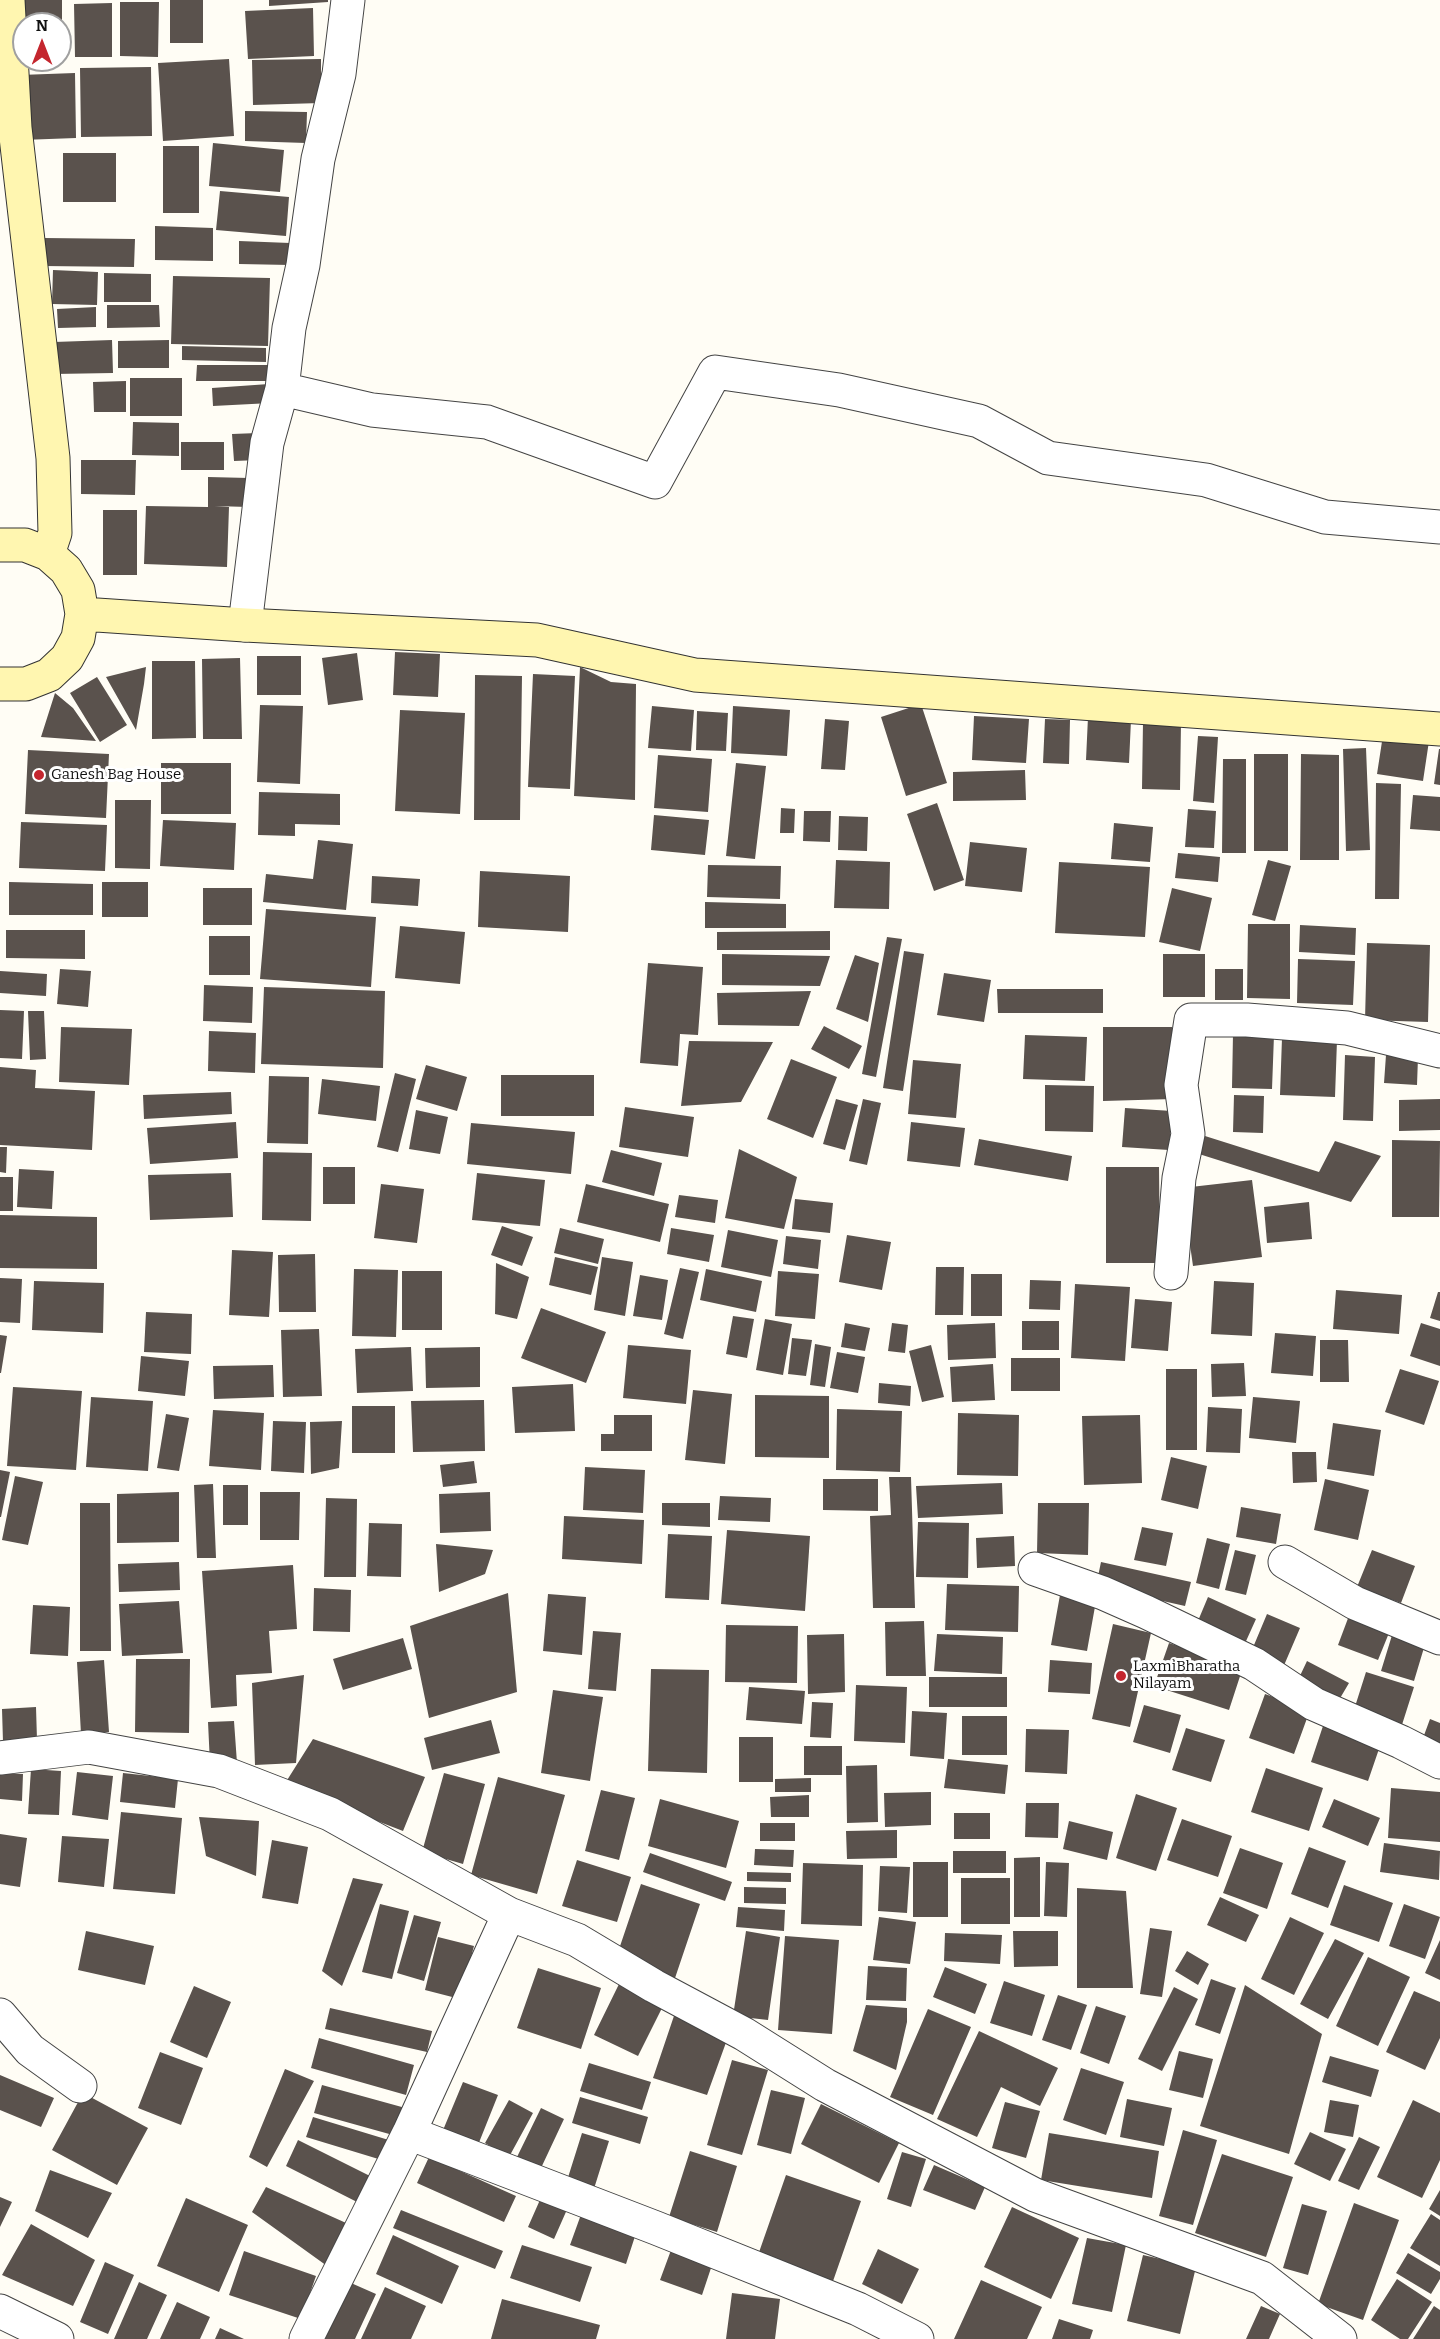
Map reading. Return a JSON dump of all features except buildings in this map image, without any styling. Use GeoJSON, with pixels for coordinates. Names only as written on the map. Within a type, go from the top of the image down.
{"type":"FeatureCollection","features":[{"type":"Feature","properties":{"kind":"main road"},"geometry":{"type":"LineString","coordinates":[[8,0],[15,128],[53,458],[55,533],[48,554]]}},
{"type":"Feature","properties":{"kind":"main road"},"geometry":{"type":"LineString","coordinates":[[0,545],[25,545],[48,554],[66,570],[78,590],[82,614],[78,638],[67,658],[49,675],[1,692]]}},
{"type":"Feature","properties":{"kind":"main road"},"geometry":{"type":"LineString","coordinates":[[82,614],[537,640],[695,675],[1440,729]]}},
{"type":"Feature","properties":{"kind":"street"},"geometry":{"type":"LineString","coordinates":[[245,625],[267,443],[282,389],[289,328],[303,265],[318,159],[339,74],[348,0]]}},
{"type":"Feature","properties":{"kind":"street"},"geometry":{"type":"LineString","coordinates":[[282,389],[372,410],[487,422],[655,482],[715,372],[839,390],[979,421],[1048,458],[1206,480],[1325,517],[1440,527]]}},
{"type":"Feature","properties":{"kind":"street"},"geometry":{"type":"LineString","coordinates":[[1171,1273],[1179,1178],[1188,1134],[1181,1085],[1191,1020],[1247,1020],[1347,1028],[1440,1051]]}},
{"type":"Feature","properties":{"kind":"street"},"geometry":{"type":"LineString","coordinates":[[1285,1562],[1356,1603],[1440,1638]]}},
{"type":"Feature","properties":{"kind":"street"},"geometry":{"type":"LineString","coordinates":[[1035,1569],[1103,1593],[1146,1612],[1254,1664],[1314,1704],[1401,1742],[1440,1762]]}},
{"type":"Feature","properties":{"kind":"street"},"geometry":{"type":"LineString","coordinates":[[0,1758],[89,1747],[219,1772],[330,1814],[509,1914],[577,1940],[654,1986],[744,2034],[825,2085],[1035,2195],[1262,2278],[1340,2339]]}},
{"type":"Feature","properties":{"kind":"street"},"geometry":{"type":"LineString","coordinates":[[306,2339],[410,2133],[509,1914]]}},
{"type":"Feature","properties":{"kind":"street"},"geometry":{"type":"LineString","coordinates":[[0,2015],[11,2031],[30,2050],[80,2085]]}},
{"type":"Feature","properties":{"kind":"street"},"geometry":{"type":"LineString","coordinates":[[410,2133],[847,2305],[917,2339]]}},
{"type":"Feature","properties":{"kind":"street"},"geometry":{"type":"LineString","coordinates":[[0,2311],[57,2339]]}},
{"type":"Feature","properties":{"kind":"place","name":"Ganesh Bag House"},"geometry":{"type":"Point","coordinates":[39,775]}},
{"type":"Feature","properties":{"kind":"place","name":"LaxmiBharatha Nilayam"},"geometry":{"type":"Point","coordinates":[1121,1676]}}]}
